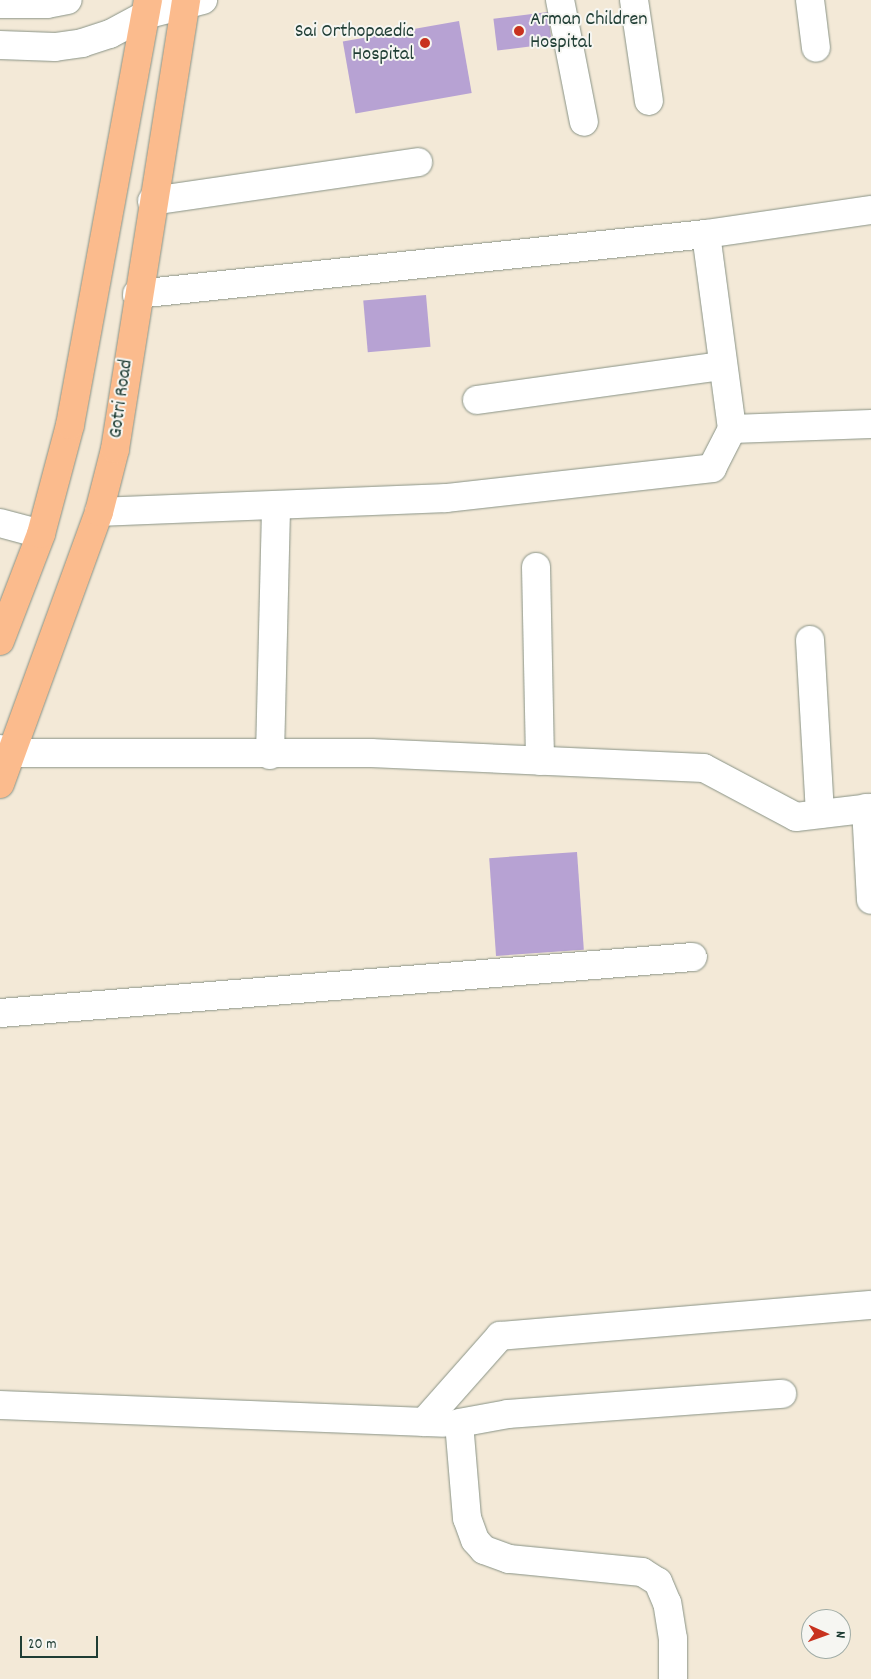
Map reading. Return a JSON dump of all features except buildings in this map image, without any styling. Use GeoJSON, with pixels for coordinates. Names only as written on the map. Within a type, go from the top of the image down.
{"type":"FeatureCollection","features":[{"type":"Feature","properties":{"kind":"main road","name":"Gotri Road"},"geometry":{"type":"LineString","coordinates":[[0,784],[6,751],[100,512],[115,449],[152,201],[192,1]]}},
{"type":"Feature","properties":{"kind":"main road"},"geometry":{"type":"LineString","coordinates":[[0,641],[41,534],[70,425],[147,8]]}},
{"type":"Feature","properties":{"kind":"street"},"geometry":{"type":"LineString","coordinates":[[0,4],[47,4],[68,0]]}},
{"type":"Feature","properties":{"kind":"street"},"geometry":{"type":"LineString","coordinates":[[560,0],[584,122]]}},
{"type":"Feature","properties":{"kind":"street"},"geometry":{"type":"LineString","coordinates":[[634,0],[649,101]]}},
{"type":"Feature","properties":{"kind":"street"},"geometry":{"type":"LineString","coordinates":[[810,0],[816,48]]}},
{"type":"Feature","properties":{"kind":"street"},"geometry":{"type":"LineString","coordinates":[[0,45],[55,46],[82,43],[110,34],[147,8],[192,1]]}},
{"type":"Feature","properties":{"kind":"street"},"geometry":{"type":"LineString","coordinates":[[152,201],[418,162]]}},
{"type":"Feature","properties":{"kind":"street"},"geometry":{"type":"LineString","coordinates":[[137,294],[706,234],[871,210]]}},
{"type":"Feature","properties":{"kind":"street"},"geometry":{"type":"LineString","coordinates":[[100,512],[446,498],[712,468],[732,429],[706,234]]}},
{"type":"Feature","properties":{"kind":"street"},"geometry":{"type":"LineString","coordinates":[[477,400],[724,366]]}},
{"type":"Feature","properties":{"kind":"street"},"geometry":{"type":"LineString","coordinates":[[732,429],[871,424]]}},
{"type":"Feature","properties":{"kind":"street"},"geometry":{"type":"LineString","coordinates":[[270,755],[276,506]]}},
{"type":"Feature","properties":{"kind":"street"},"geometry":{"type":"LineString","coordinates":[[0,523],[41,534]]}},
{"type":"Feature","properties":{"kind":"street"},"geometry":{"type":"LineString","coordinates":[[536,567],[540,761]]}},
{"type":"Feature","properties":{"kind":"street"},"geometry":{"type":"LineString","coordinates":[[810,640],[820,814]]}},
{"type":"Feature","properties":{"kind":"street"},"geometry":{"type":"LineString","coordinates":[[6,751],[270,755],[371,753],[704,768],[796,817],[869,808],[871,900]]}},
{"type":"Feature","properties":{"kind":"street"},"geometry":{"type":"LineString","coordinates":[[0,1013],[694,957]]}},
{"type":"Feature","properties":{"kind":"street"},"geometry":{"type":"LineString","coordinates":[[424,1422],[500,1336],[871,1305]]}},
{"type":"Feature","properties":{"kind":"street"},"geometry":{"type":"LineString","coordinates":[[0,1405],[459,1423],[508,1414],[782,1394]]}},
{"type":"Feature","properties":{"kind":"street"},"geometry":{"type":"LineString","coordinates":[[459,1423],[467,1518],[475,1540],[484,1550],[509,1559],[642,1572],[658,1582],[668,1603],[674,1639],[673,1679]]}},
{"type":"Feature","properties":{"kind":"place","name":"Arman Children Hospital"},"geometry":{"type":"Point","coordinates":[519,31]}},
{"type":"Feature","properties":{"kind":"place","name":"Sai Orthopaedic Hospital"},"geometry":{"type":"Point","coordinates":[425,43]}}]}
